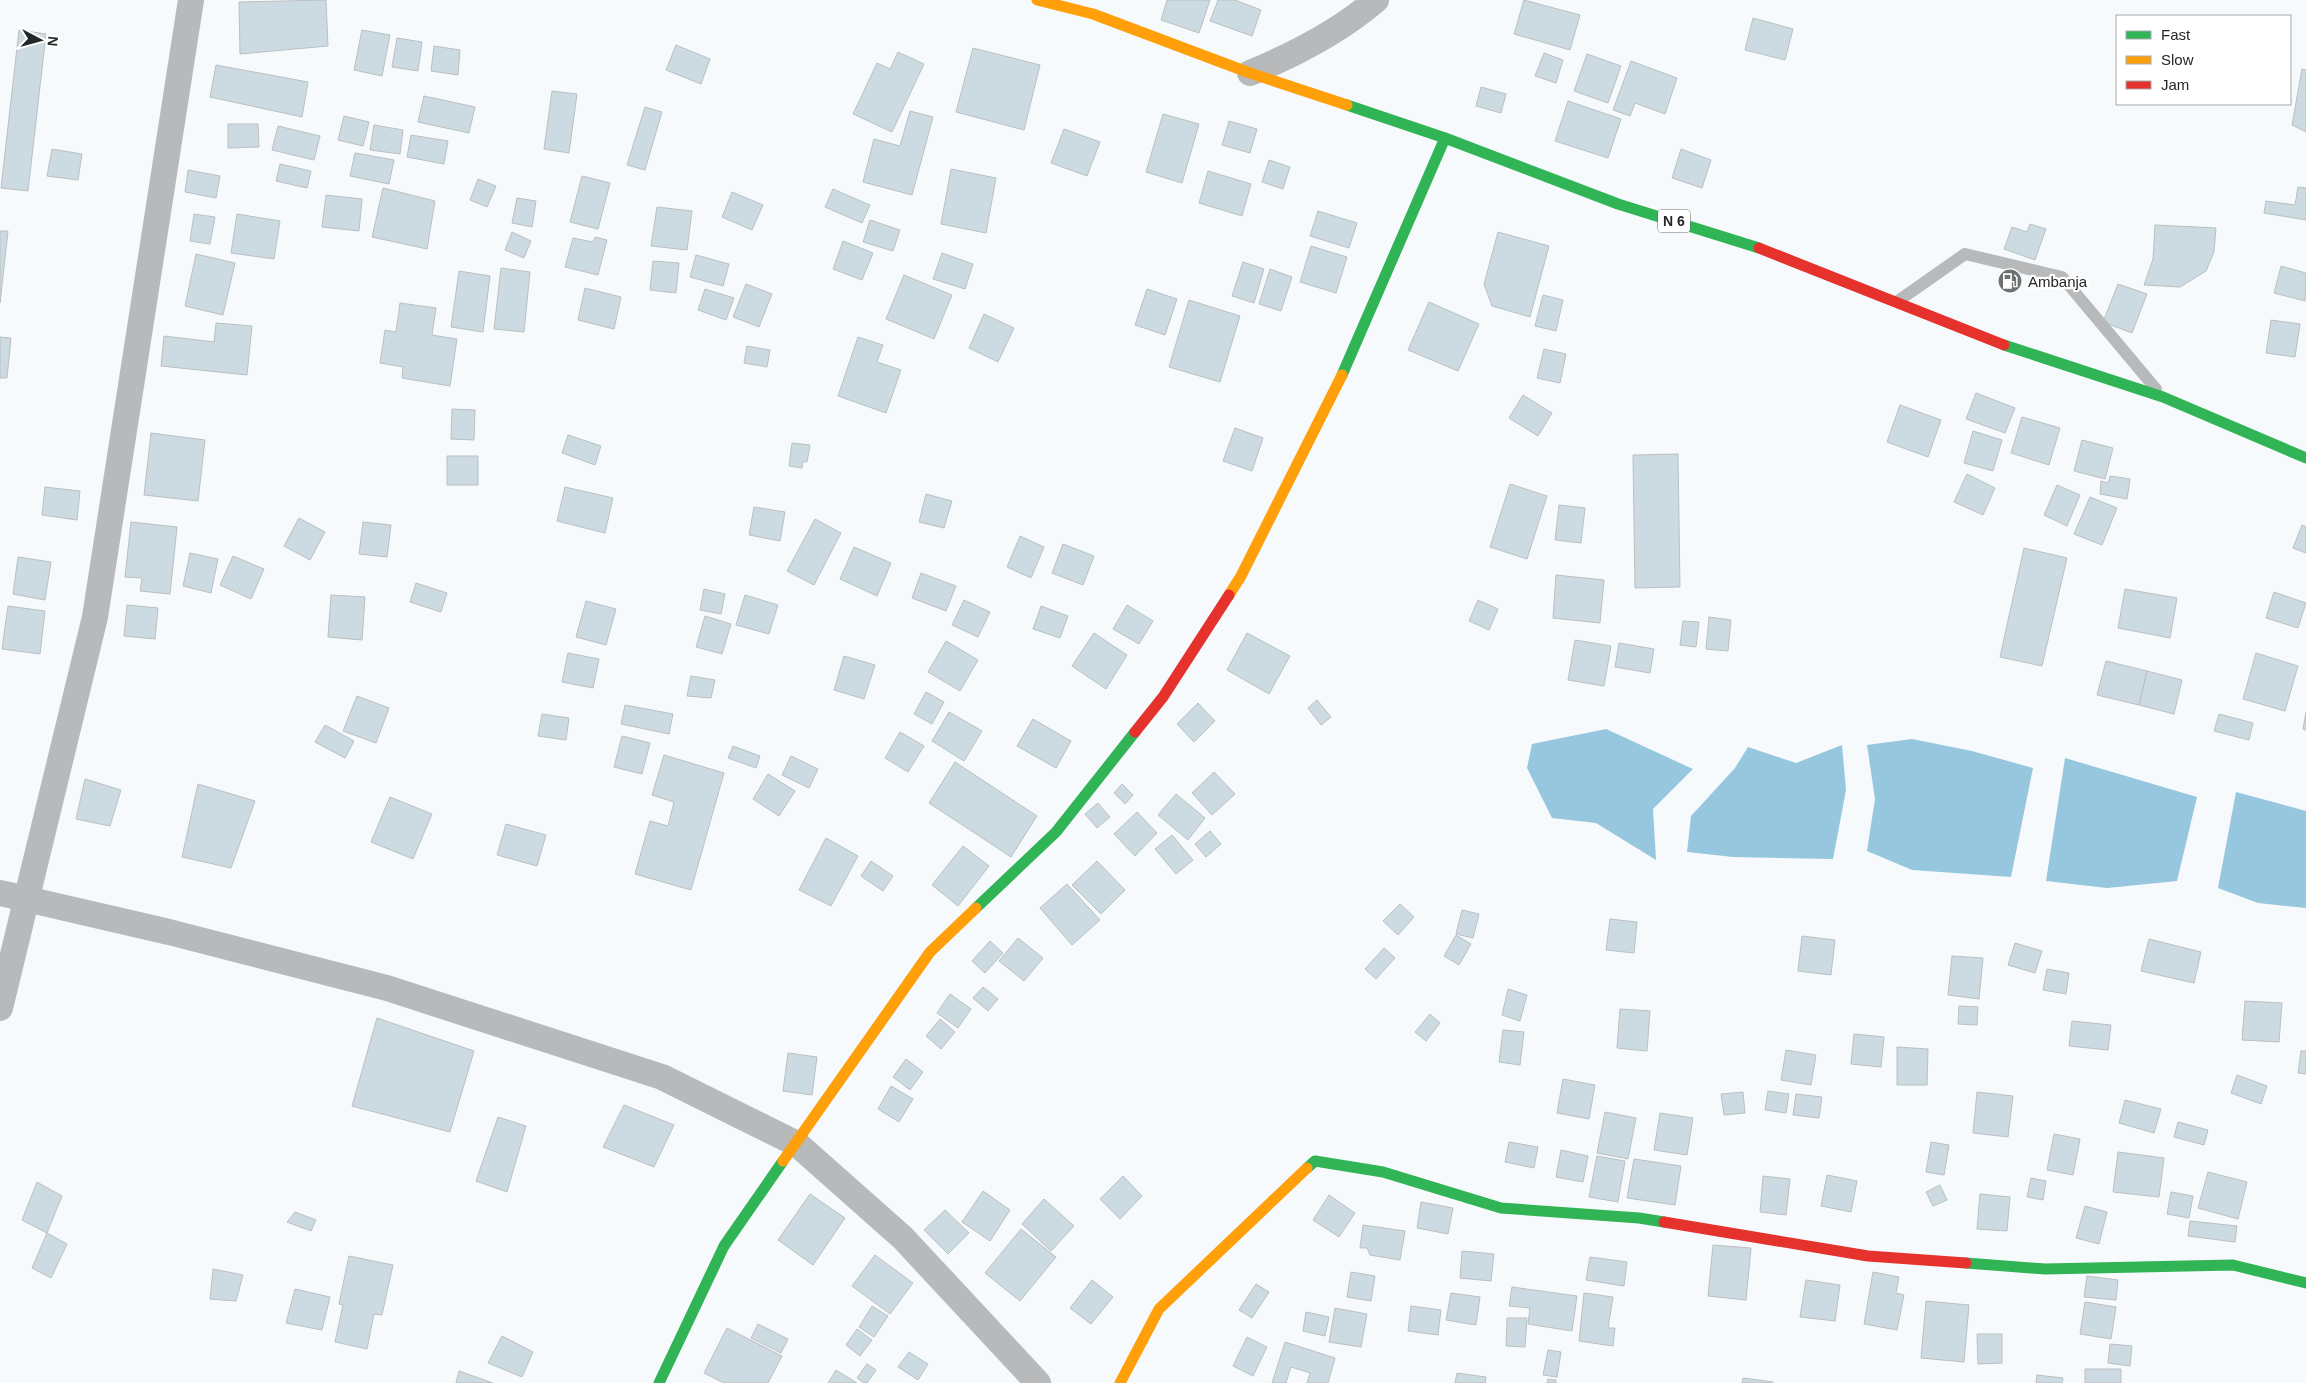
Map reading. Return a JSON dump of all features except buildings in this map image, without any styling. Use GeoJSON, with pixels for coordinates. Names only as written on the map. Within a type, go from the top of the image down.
{"type":"FeatureCollection","features":[{"type":"Feature","properties":{"kind":"street"},"geometry":{"type":"LineString","coordinates":[[0,1008],[95,617],[191,0]]}},
{"type":"Feature","properties":{"kind":"street","name":"N 6"},"geometry":{"type":"LineString","coordinates":[[1037,0],[1094,7],[1250,73],[1445,138],[1618,204],[1751,245],[1898,301],[2008,346],[2163,397],[2306,458]]}},
{"type":"Feature","properties":{"kind":"street"},"geometry":{"type":"LineString","coordinates":[[1250,73],[1292,56],[1329,35],[1376,0]]}},
{"type":"Feature","properties":{"kind":"street"},"geometry":{"type":"LineString","coordinates":[[659,1383],[724,1246],[798,1144],[930,952],[1056,832],[1168,689],[1241,576],[1330,399],[1445,138]]}},
{"type":"Feature","properties":{"kind":"street"},"geometry":{"type":"LineString","coordinates":[[0,893],[387,988],[662,1076],[798,1144],[902,1238],[1038,1383]]}},
{"type":"Feature","properties":{"kind":"street"},"geometry":{"type":"LineString","coordinates":[[1120,1383],[1159,1310],[1315,1161],[1383,1172],[1501,1208],[1639,1218],[1868,1256],[2045,1269],[2233,1264],[2306,1283]]}},
{"type":"Feature","properties":{"kind":"lane"},"geometry":{"type":"LineString","coordinates":[[1898,301],[1965,254],[2062,277],[2163,397]]}},
{"type":"Feature","properties":{"kind":"water"},"geometry":{"type":"Polygon","coordinates":[[[1606,729],[1693,769],[1653,809],[1656,860],[1596,823],[1552,818],[1527,768],[1532,744],[1606,729]]]}},
{"type":"Feature","properties":{"kind":"water"},"geometry":{"type":"Polygon","coordinates":[[[1912,739],[1972,751],[2033,768],[2011,877],[1912,870],[1867,851],[1875,799],[1867,745],[1912,739]]]}},
{"type":"Feature","properties":{"kind":"water"},"geometry":{"type":"Polygon","coordinates":[[[1842,745],[1846,790],[1833,859],[1733,857],[1687,852],[1691,816],[1735,768],[1748,747],[1796,763],[1842,745]]]}},
{"type":"Feature","properties":{"kind":"water"},"geometry":{"type":"Polygon","coordinates":[[[2065,758],[2197,797],[2177,881],[2107,888],[2046,881],[2065,758]]]}},
{"type":"Feature","properties":{"kind":"water"},"geometry":{"type":"Polygon","coordinates":[[[2236,792],[2306,811],[2306,908],[2258,903],[2218,888],[2236,792]]]}},
{"type":"Feature","properties":{"kind":"traffic: fast"},"geometry":{"type":"LineString","coordinates":[[1347,105],[1445,138],[1618,204],[1759,248]]}},
{"type":"Feature","properties":{"kind":"traffic: fast"},"geometry":{"type":"LineString","coordinates":[[1342,375],[1445,138]]}},
{"type":"Feature","properties":{"kind":"traffic: fast"},"geometry":{"type":"LineString","coordinates":[[2004,345],[2163,397],[2306,458]]}},
{"type":"Feature","properties":{"kind":"traffic: fast"},"geometry":{"type":"LineString","coordinates":[[976,908],[1056,832],[1135,732]]}},
{"type":"Feature","properties":{"kind":"traffic: fast"},"geometry":{"type":"LineString","coordinates":[[659,1383],[724,1246],[783,1161]]}},
{"type":"Feature","properties":{"kind":"traffic: fast"},"geometry":{"type":"LineString","coordinates":[[1307,1168],[1315,1161],[1383,1172],[1501,1208],[1639,1218],[1664,1222]]}},
{"type":"Feature","properties":{"kind":"traffic: fast"},"geometry":{"type":"LineString","coordinates":[[1966,1263],[2045,1269],[2233,1265],[2306,1283]]}},
{"type":"Feature","properties":{"kind":"traffic: slow"},"geometry":{"type":"LineString","coordinates":[[1037,0],[1093,14],[1250,73],[1347,105]]}},
{"type":"Feature","properties":{"kind":"traffic: slow"},"geometry":{"type":"LineString","coordinates":[[1229,595],[1241,576],[1342,375]]}},
{"type":"Feature","properties":{"kind":"traffic: slow"},"geometry":{"type":"LineString","coordinates":[[783,1161],[930,952],[976,908]]}},
{"type":"Feature","properties":{"kind":"traffic: slow"},"geometry":{"type":"LineString","coordinates":[[1120,1383],[1159,1309],[1307,1168]]}},
{"type":"Feature","properties":{"kind":"traffic: jam"},"geometry":{"type":"LineString","coordinates":[[1759,248],[2004,345]]}},
{"type":"Feature","properties":{"kind":"traffic: jam"},"geometry":{"type":"LineString","coordinates":[[1135,732],[1163,697],[1229,595]]}},
{"type":"Feature","properties":{"kind":"traffic: jam"},"geometry":{"type":"LineString","coordinates":[[1664,1222],[1868,1256],[1966,1263]]}},
{"type":"Feature","properties":{"kind":"place","name":"Ambanja"},"geometry":{"type":"Point","coordinates":[2010,281]}}]}
